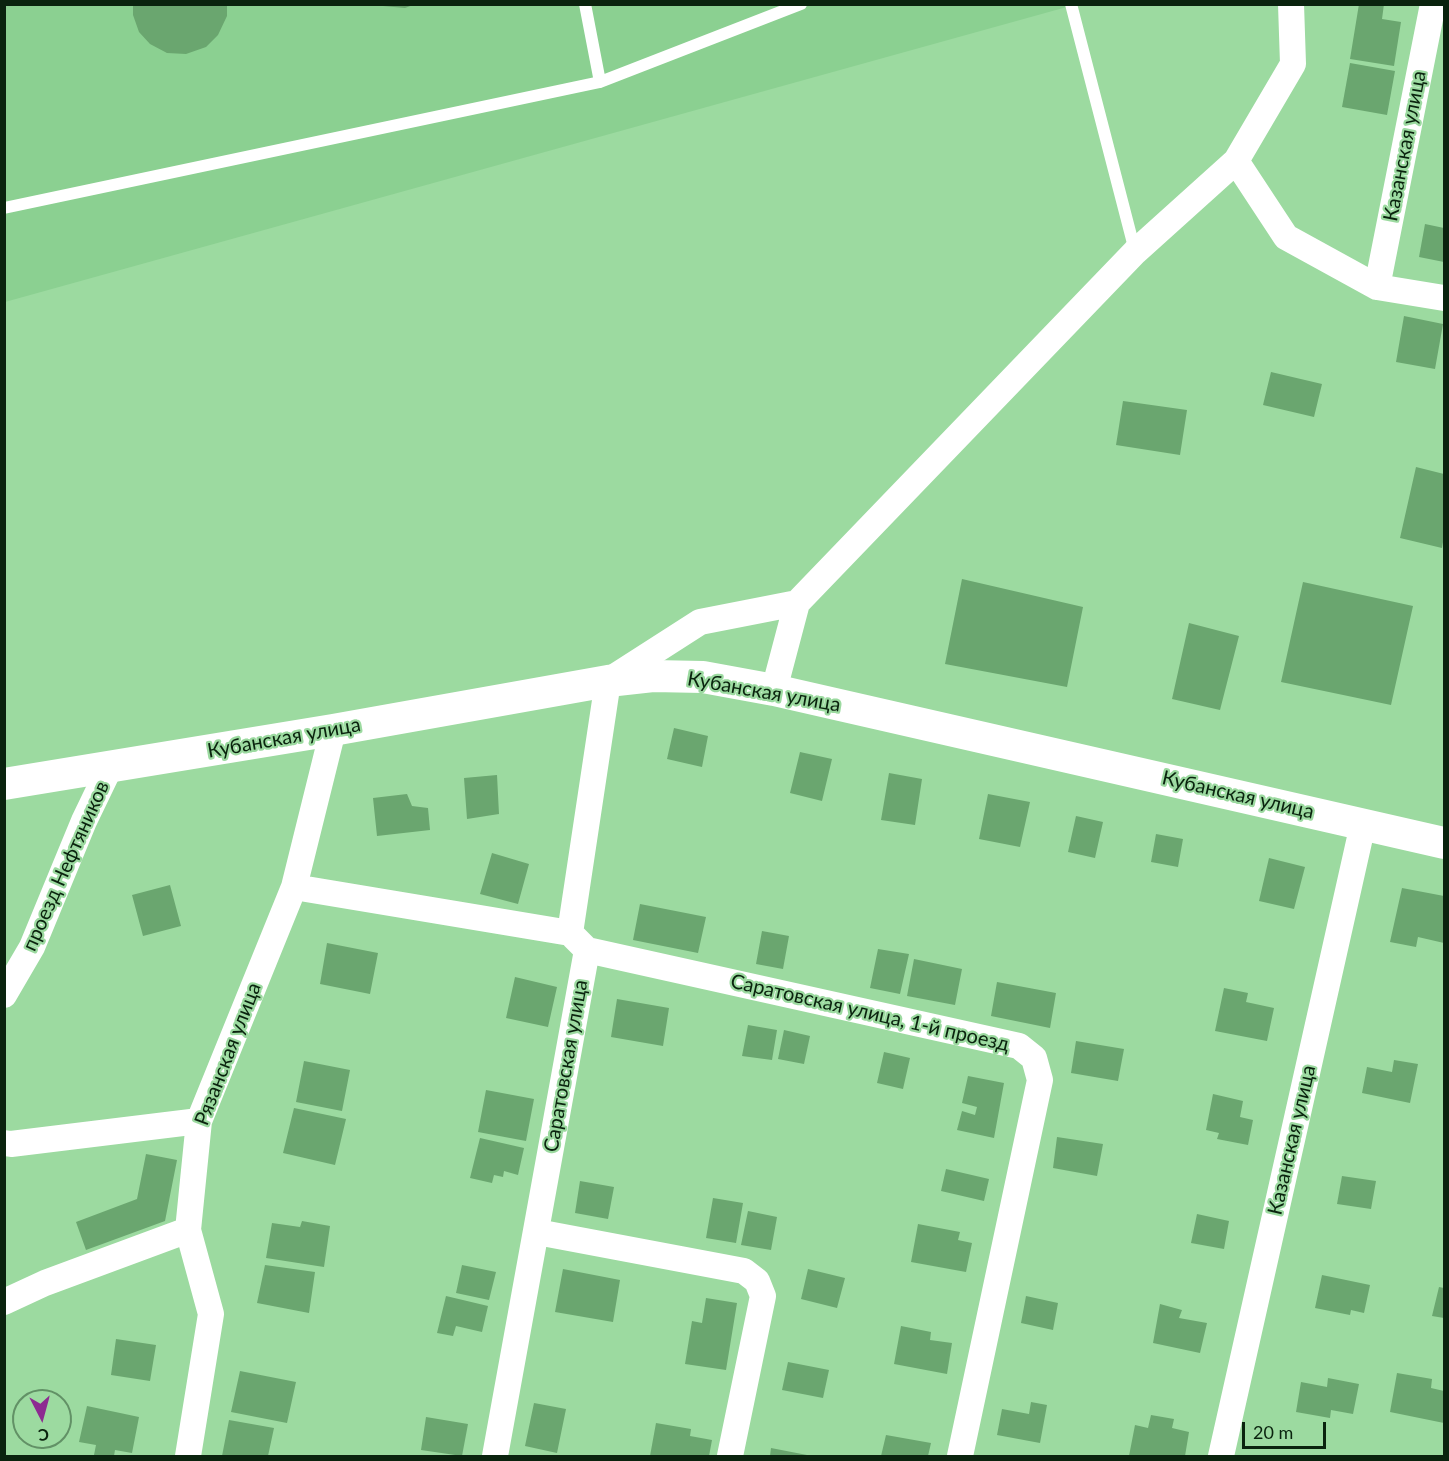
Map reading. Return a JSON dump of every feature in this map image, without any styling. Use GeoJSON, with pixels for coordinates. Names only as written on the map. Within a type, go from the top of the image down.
{"type":"FeatureCollection","features":[{"type":"Feature","properties":{"kind":"street"},"geometry":{"type":"LineString","coordinates":[[774,690],[797,603],[1136,252],[1236,161],[1293,64],[1290,4]]}},
{"type":"Feature","properties":{"kind":"street","name":"Казанская улица"},"geometry":{"type":"LineString","coordinates":[[1377,287],[1433,4]]}},
{"type":"Feature","properties":{"kind":"street"},"geometry":{"type":"LineString","coordinates":[[1236,161],[1286,237],[1377,287],[1444,298]]}},
{"type":"Feature","properties":{"kind":"street"},"geometry":{"type":"LineString","coordinates":[[608,681],[700,622],[797,603]]}},
{"type":"Feature","properties":{"kind":"street","name":"Кубанская улица"},"geometry":{"type":"LineString","coordinates":[[4,784],[333,730],[608,681],[653,676],[703,677],[774,690],[1444,843]]}},
{"type":"Feature","properties":{"kind":"street","name":"Саратовская улица"},"geometry":{"type":"LineString","coordinates":[[495,1456],[537,1232],[578,942],[608,681]]}},
{"type":"Feature","properties":{"kind":"street","name":"Рязанская улица"},"geometry":{"type":"LineString","coordinates":[[188,1456],[211,1314],[188,1230],[199,1121],[294,887],[333,730]]}},
{"type":"Feature","properties":{"kind":"street","name":"проезд Нефтяников"},"geometry":{"type":"LineString","coordinates":[[4,995],[32,946],[84,821],[110,767]]}},
{"type":"Feature","properties":{"kind":"street","name":"Казанская улица"},"geometry":{"type":"LineString","coordinates":[[1221,1456],[1363,824]]}},
{"type":"Feature","properties":{"kind":"street","name":"Саратовская улица, 1-й проезд"},"geometry":{"type":"LineString","coordinates":[[294,887],[578,942],[1019,1046],[1034,1058],[1040,1080],[960,1456]]}},
{"type":"Feature","properties":{"kind":"street"},"geometry":{"type":"LineString","coordinates":[[4,1143],[199,1121]]}},
{"type":"Feature","properties":{"kind":"street"},"geometry":{"type":"LineString","coordinates":[[4,1302],[45,1283],[188,1230]]}},
{"type":"Feature","properties":{"kind":"street"},"geometry":{"type":"LineString","coordinates":[[537,1232],[744,1271],[757,1281],[763,1296],[730,1456]]}},
{"type":"Feature","properties":{"kind":"lane"},"geometry":{"type":"LineString","coordinates":[[585,4],[600,82]]}},
{"type":"Feature","properties":{"kind":"lane"},"geometry":{"type":"LineString","coordinates":[[4,208],[600,82],[801,4]]}},
{"type":"Feature","properties":{"kind":"lane"},"geometry":{"type":"LineString","coordinates":[[1071,4],[1136,252]]}},
{"type":"Feature","properties":{"kind":"shaded area"},"geometry":{"type":"Polygon","coordinates":[[[5,5],[1074,5],[5,302],[5,5]]]}},
{"type":"Feature","properties":{"kind":"building"},"geometry":{"type":"Polygon","coordinates":[[[133,4],[227,4],[227,16],[218,35],[206,47],[186,54],[167,53],[150,44],[139,32],[133,15],[133,4]]]}},
{"type":"Feature","properties":{"kind":"building"},"geometry":{"type":"Polygon","coordinates":[[[383,4],[413,5],[405,8],[383,6],[383,4]]]}},
{"type":"Feature","properties":{"kind":"building"},"geometry":{"type":"Polygon","coordinates":[[[1359,4],[1384,4],[1382,19],[1401,22],[1394,66],[1350,59],[1359,4]]]}},
{"type":"Feature","properties":{"kind":"building"},"geometry":{"type":"Polygon","coordinates":[[[1350,63],[1395,71],[1387,115],[1342,107],[1350,63]]]}},
{"type":"Feature","properties":{"kind":"building"},"geometry":{"type":"Polygon","coordinates":[[[1425,224],[1444,228],[1444,262],[1419,257],[1425,224]]]}},
{"type":"Feature","properties":{"kind":"building"},"geometry":{"type":"Polygon","coordinates":[[[1404,316],[1443,324],[1435,369],[1396,362],[1404,316]]]}},
{"type":"Feature","properties":{"kind":"building"},"geometry":{"type":"Polygon","coordinates":[[[1271,372],[1322,384],[1314,417],[1263,405],[1271,372]]]}},
{"type":"Feature","properties":{"kind":"building"},"geometry":{"type":"Polygon","coordinates":[[[1123,401],[1187,410],[1180,455],[1116,445],[1123,401]]]}},
{"type":"Feature","properties":{"kind":"building"},"geometry":{"type":"Polygon","coordinates":[[[1416,467],[1444,474],[1442,548],[1400,538],[1416,467]]]}},
{"type":"Feature","properties":{"kind":"building"},"geometry":{"type":"Polygon","coordinates":[[[962,579],[1083,607],[1067,687],[945,664],[962,579]]]}},
{"type":"Feature","properties":{"kind":"building"},"geometry":{"type":"Polygon","coordinates":[[[1303,582],[1413,606],[1391,705],[1281,682],[1303,582]]]}},
{"type":"Feature","properties":{"kind":"building"},"geometry":{"type":"Polygon","coordinates":[[[1189,623],[1239,636],[1220,710],[1172,699],[1189,623]]]}},
{"type":"Feature","properties":{"kind":"building"},"geometry":{"type":"Polygon","coordinates":[[[674,728],[708,736],[702,767],[667,759],[674,728]]]}},
{"type":"Feature","properties":{"kind":"building"},"geometry":{"type":"Polygon","coordinates":[[[800,752],[832,759],[822,801],[790,793],[800,752]]]}},
{"type":"Feature","properties":{"kind":"building"},"geometry":{"type":"Polygon","coordinates":[[[889,773],[922,779],[915,825],[881,820],[889,773]]]}},
{"type":"Feature","properties":{"kind":"building"},"geometry":{"type":"Polygon","coordinates":[[[497,775],[499,814],[467,819],[464,778],[497,775]]]}},
{"type":"Feature","properties":{"kind":"building"},"geometry":{"type":"Polygon","coordinates":[[[407,794],[412,806],[428,808],[430,830],[377,836],[373,798],[407,794]]]}},
{"type":"Feature","properties":{"kind":"building"},"geometry":{"type":"Polygon","coordinates":[[[988,794],[1030,802],[1020,847],[979,839],[988,794]]]}},
{"type":"Feature","properties":{"kind":"building"},"geometry":{"type":"Polygon","coordinates":[[[1076,816],[1103,822],[1095,858],[1068,852],[1076,816]]]}},
{"type":"Feature","properties":{"kind":"building"},"geometry":{"type":"Polygon","coordinates":[[[1156,834],[1183,839],[1178,867],[1151,862],[1156,834]]]}},
{"type":"Feature","properties":{"kind":"building"},"geometry":{"type":"Polygon","coordinates":[[[492,853],[529,864],[518,904],[480,894],[492,853]]]}},
{"type":"Feature","properties":{"kind":"building"},"geometry":{"type":"Polygon","coordinates":[[[1269,858],[1305,867],[1294,909],[1259,901],[1269,858]]]}},
{"type":"Feature","properties":{"kind":"building"},"geometry":{"type":"Polygon","coordinates":[[[170,885],[181,926],[143,936],[132,895],[170,885]]]}},
{"type":"Feature","properties":{"kind":"building"},"geometry":{"type":"Polygon","coordinates":[[[1402,888],[1444,896],[1444,943],[1418,937],[1416,947],[1390,942],[1402,888]]]}},
{"type":"Feature","properties":{"kind":"building"},"geometry":{"type":"Polygon","coordinates":[[[640,904],[706,917],[698,953],[633,940],[640,904]]]}},
{"type":"Feature","properties":{"kind":"building"},"geometry":{"type":"Polygon","coordinates":[[[762,931],[789,936],[783,969],[756,964],[762,931]]]}},
{"type":"Feature","properties":{"kind":"building"},"geometry":{"type":"Polygon","coordinates":[[[327,943],[378,953],[370,994],[320,984],[327,943]]]}},
{"type":"Feature","properties":{"kind":"building"},"geometry":{"type":"Polygon","coordinates":[[[878,949],[909,954],[900,994],[870,988],[878,949]]]}},
{"type":"Feature","properties":{"kind":"building"},"geometry":{"type":"Polygon","coordinates":[[[914,959],[962,969],[955,1005],[907,996],[914,959]]]}},
{"type":"Feature","properties":{"kind":"building"},"geometry":{"type":"Polygon","coordinates":[[[515,977],[557,987],[548,1027],[506,1018],[515,977]]]}},
{"type":"Feature","properties":{"kind":"building"},"geometry":{"type":"Polygon","coordinates":[[[997,982],[1056,993],[1050,1028],[991,1016],[997,982]]]}},
{"type":"Feature","properties":{"kind":"building"},"geometry":{"type":"Polygon","coordinates":[[[1224,988],[1248,993],[1246,1002],[1274,1008],[1267,1041],[1215,1031],[1224,988]]]}},
{"type":"Feature","properties":{"kind":"building"},"geometry":{"type":"Polygon","coordinates":[[[617,999],[669,1008],[663,1046],[611,1037],[617,999]]]}},
{"type":"Feature","properties":{"kind":"building"},"geometry":{"type":"Polygon","coordinates":[[[748,1025],[777,1030],[772,1060],[742,1056],[748,1025]]]}},
{"type":"Feature","properties":{"kind":"building"},"geometry":{"type":"Polygon","coordinates":[[[784,1030],[810,1036],[804,1064],[778,1059],[784,1030]]]}},
{"type":"Feature","properties":{"kind":"building"},"geometry":{"type":"Polygon","coordinates":[[[1076,1041],[1124,1049],[1118,1081],[1071,1073],[1076,1041]]]}},
{"type":"Feature","properties":{"kind":"building"},"geometry":{"type":"Polygon","coordinates":[[[884,1052],[910,1058],[903,1089],[877,1083],[884,1052]]]}},
{"type":"Feature","properties":{"kind":"building"},"geometry":{"type":"Polygon","coordinates":[[[1394,1060],[1418,1064],[1410,1103],[1362,1093],[1367,1067],[1392,1072],[1394,1060]]]}},
{"type":"Feature","properties":{"kind":"building"},"geometry":{"type":"Polygon","coordinates":[[[304,1061],[350,1070],[342,1111],[296,1102],[304,1061]]]}},
{"type":"Feature","properties":{"kind":"building"},"geometry":{"type":"Polygon","coordinates":[[[968,1076],[1004,1083],[994,1138],[957,1130],[962,1111],[975,1115],[977,1107],[962,1103],[968,1076]]]}},
{"type":"Feature","properties":{"kind":"building"},"geometry":{"type":"Polygon","coordinates":[[[486,1090],[534,1099],[526,1141],[478,1132],[486,1090]]]}},
{"type":"Feature","properties":{"kind":"building"},"geometry":{"type":"Polygon","coordinates":[[[1213,1094],[1243,1101],[1240,1117],[1253,1120],[1248,1145],[1217,1139],[1219,1133],[1206,1130],[1213,1094]]]}},
{"type":"Feature","properties":{"kind":"building"},"geometry":{"type":"Polygon","coordinates":[[[294,1108],[346,1119],[335,1165],[283,1153],[294,1108]]]}},
{"type":"Feature","properties":{"kind":"building"},"geometry":{"type":"Polygon","coordinates":[[[1057,1137],[1103,1144],[1097,1176],[1053,1168],[1057,1137]]]}},
{"type":"Feature","properties":{"kind":"building"},"geometry":{"type":"Polygon","coordinates":[[[480,1138],[524,1148],[518,1175],[504,1171],[503,1177],[494,1175],[492,1183],[470,1178],[480,1138]]]}},
{"type":"Feature","properties":{"kind":"building"},"geometry":{"type":"Polygon","coordinates":[[[146,1154],[177,1160],[165,1221],[86,1250],[76,1222],[137,1199],[146,1154]]]}},
{"type":"Feature","properties":{"kind":"building"},"geometry":{"type":"Polygon","coordinates":[[[946,1169],[989,1179],[984,1201],[941,1191],[946,1169]]]}},
{"type":"Feature","properties":{"kind":"building"},"geometry":{"type":"Polygon","coordinates":[[[1342,1176],[1376,1181],[1371,1209],[1337,1204],[1342,1176]]]}},
{"type":"Feature","properties":{"kind":"building"},"geometry":{"type":"Polygon","coordinates":[[[580,1181],[614,1187],[608,1219],[575,1213],[580,1181]]]}},
{"type":"Feature","properties":{"kind":"building"},"geometry":{"type":"Polygon","coordinates":[[[713,1198],[743,1203],[736,1243],[706,1238],[713,1198]]]}},
{"type":"Feature","properties":{"kind":"building"},"geometry":{"type":"Polygon","coordinates":[[[748,1211],[777,1217],[771,1250],[741,1245],[748,1211]]]}},
{"type":"Feature","properties":{"kind":"building"},"geometry":{"type":"Polygon","coordinates":[[[1197,1214],[1229,1221],[1224,1249],[1191,1243],[1197,1214]]]}},
{"type":"Feature","properties":{"kind":"building"},"geometry":{"type":"Polygon","coordinates":[[[302,1221],[330,1226],[324,1267],[266,1258],[272,1223],[300,1227],[302,1221]]]}},
{"type":"Feature","properties":{"kind":"building"},"geometry":{"type":"Polygon","coordinates":[[[918,1224],[960,1232],[958,1240],[972,1243],[966,1272],[911,1262],[918,1224]]]}},
{"type":"Feature","properties":{"kind":"building"},"geometry":{"type":"Polygon","coordinates":[[[265,1265],[315,1272],[309,1313],[257,1303],[265,1265]]]}},
{"type":"Feature","properties":{"kind":"building"},"geometry":{"type":"Polygon","coordinates":[[[462,1265],[496,1272],[489,1300],[456,1293],[462,1265]]]}},
{"type":"Feature","properties":{"kind":"building"},"geometry":{"type":"Polygon","coordinates":[[[563,1269],[620,1280],[613,1322],[555,1312],[563,1269]]]}},
{"type":"Feature","properties":{"kind":"building"},"geometry":{"type":"Polygon","coordinates":[[[808,1269],[845,1278],[837,1308],[801,1299],[808,1269]]]}},
{"type":"Feature","properties":{"kind":"building"},"geometry":{"type":"Polygon","coordinates":[[[1322,1275],[1370,1285],[1364,1313],[1351,1310],[1350,1315],[1315,1308],[1322,1275]]]}},
{"type":"Feature","properties":{"kind":"building"},"geometry":{"type":"Polygon","coordinates":[[[1439,1287],[1444,1288],[1444,1318],[1432,1316],[1439,1287]]]}},
{"type":"Feature","properties":{"kind":"building"},"geometry":{"type":"Polygon","coordinates":[[[446,1296],[488,1306],[482,1332],[456,1326],[453,1336],[437,1333],[446,1296]]]}},
{"type":"Feature","properties":{"kind":"building"},"geometry":{"type":"Polygon","coordinates":[[[1026,1296],[1058,1303],[1053,1330],[1021,1323],[1026,1296]]]}},
{"type":"Feature","properties":{"kind":"building"},"geometry":{"type":"Polygon","coordinates":[[[706,1298],[737,1303],[726,1370],[685,1364],[692,1321],[702,1323],[706,1298]]]}},
{"type":"Feature","properties":{"kind":"building"},"geometry":{"type":"Polygon","coordinates":[[[1160,1304],[1182,1310],[1179,1318],[1207,1323],[1200,1353],[1153,1343],[1160,1304]]]}},
{"type":"Feature","properties":{"kind":"building"},"geometry":{"type":"Polygon","coordinates":[[[901,1326],[931,1332],[930,1340],[952,1343],[947,1374],[894,1364],[901,1326]]]}},
{"type":"Feature","properties":{"kind":"building"},"geometry":{"type":"Polygon","coordinates":[[[116,1339],[156,1345],[150,1381],[111,1375],[116,1339]]]}},
{"type":"Feature","properties":{"kind":"building"},"geometry":{"type":"Polygon","coordinates":[[[788,1362],[829,1370],[823,1398],[782,1390],[788,1362]]]}},
{"type":"Feature","properties":{"kind":"building"},"geometry":{"type":"Polygon","coordinates":[[[240,1371],[296,1382],[287,1423],[231,1412],[240,1371]]]}},
{"type":"Feature","properties":{"kind":"building"},"geometry":{"type":"Polygon","coordinates":[[[1397,1373],[1432,1379],[1431,1388],[1444,1391],[1444,1423],[1390,1412],[1397,1373]]]}},
{"type":"Feature","properties":{"kind":"building"},"geometry":{"type":"Polygon","coordinates":[[[1328,1378],[1359,1384],[1353,1414],[1331,1410],[1330,1418],[1296,1412],[1301,1382],[1327,1387],[1328,1378]]]}},
{"type":"Feature","properties":{"kind":"building"},"geometry":{"type":"Polygon","coordinates":[[[1031,1402],[1047,1405],[1040,1443],[997,1435],[1002,1409],[1029,1414],[1031,1402]]]}},
{"type":"Feature","properties":{"kind":"building"},"geometry":{"type":"Polygon","coordinates":[[[534,1403],[566,1409],[557,1453],[525,1446],[534,1403]]]}},
{"type":"Feature","properties":{"kind":"building"},"geometry":{"type":"Polygon","coordinates":[[[87,1406],[139,1417],[132,1453],[115,1450],[114,1456],[94,1455],[96,1445],[79,1442],[87,1406]]]}},
{"type":"Feature","properties":{"kind":"building"},"geometry":{"type":"Polygon","coordinates":[[[1151,1415],[1174,1419],[1172,1428],[1189,1432],[1185,1456],[1129,1456],[1135,1425],[1148,1428],[1151,1415]]]}},
{"type":"Feature","properties":{"kind":"building"},"geometry":{"type":"Polygon","coordinates":[[[426,1417],[468,1424],[462,1456],[421,1450],[426,1417]]]}},
{"type":"Feature","properties":{"kind":"building"},"geometry":{"type":"Polygon","coordinates":[[[229,1420],[274,1428],[268,1456],[222,1456],[229,1420]]]}},
{"type":"Feature","properties":{"kind":"building"},"geometry":{"type":"Polygon","coordinates":[[[656,1423],[691,1429],[690,1436],[712,1440],[709,1456],[650,1456],[656,1423]]]}},
{"type":"Feature","properties":{"kind":"building"},"geometry":{"type":"Polygon","coordinates":[[[886,1435],[931,1443],[928,1456],[881,1456],[886,1435]]]}},
{"type":"Feature","properties":{"kind":"building"},"geometry":{"type":"Polygon","coordinates":[[[771,1448],[807,1455],[807,1456],[770,1456],[771,1448]]]}}]}
